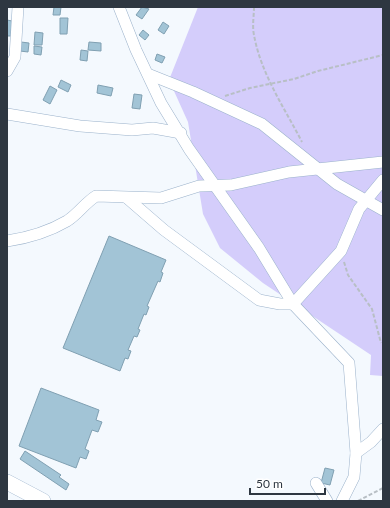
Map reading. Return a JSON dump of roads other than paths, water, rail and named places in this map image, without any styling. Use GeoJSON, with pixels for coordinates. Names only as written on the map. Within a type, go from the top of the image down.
{"type":"FeatureCollection","features":[{"type":"Feature","properties":{"kind":"main road"},"geometry":{"type":"LineString","coordinates":[[7,482],[43,501]]}},
{"type":"Feature","properties":{"kind":"street"},"geometry":{"type":"LineString","coordinates":[[7,71],[15,57],[18,7]]}},
{"type":"Feature","properties":{"kind":"street"},"geometry":{"type":"LineString","coordinates":[[119,7],[136,50],[161,103],[214,186],[259,248],[293,304],[349,363],[356,453],[354,477],[342,501]]}},
{"type":"Feature","properties":{"kind":"street"},"geometry":{"type":"LineString","coordinates":[[148,74],[214,101],[262,124],[337,184],[383,210]]}},
{"type":"Feature","properties":{"kind":"street"},"geometry":{"type":"LineString","coordinates":[[7,114],[80,126],[132,130],[153,128],[181,133]]}},
{"type":"Feature","properties":{"kind":"street"},"geometry":{"type":"LineString","coordinates":[[7,241],[54,227],[68,220],[87,202],[96,196],[161,198],[199,186],[231,185],[314,166],[383,162]]}},
{"type":"Feature","properties":{"kind":"street"},"geometry":{"type":"LineString","coordinates":[[127,198],[164,230],[259,300],[280,304],[293,304],[341,251],[349,230],[365,200],[383,180]]}},
{"type":"Feature","properties":{"kind":"street"},"geometry":{"type":"LineString","coordinates":[[356,453],[371,442],[383,429]]}},
{"type":"Feature","properties":{"kind":"street"},"geometry":{"type":"LineString","coordinates":[[316,482],[327,501]]}}]}
